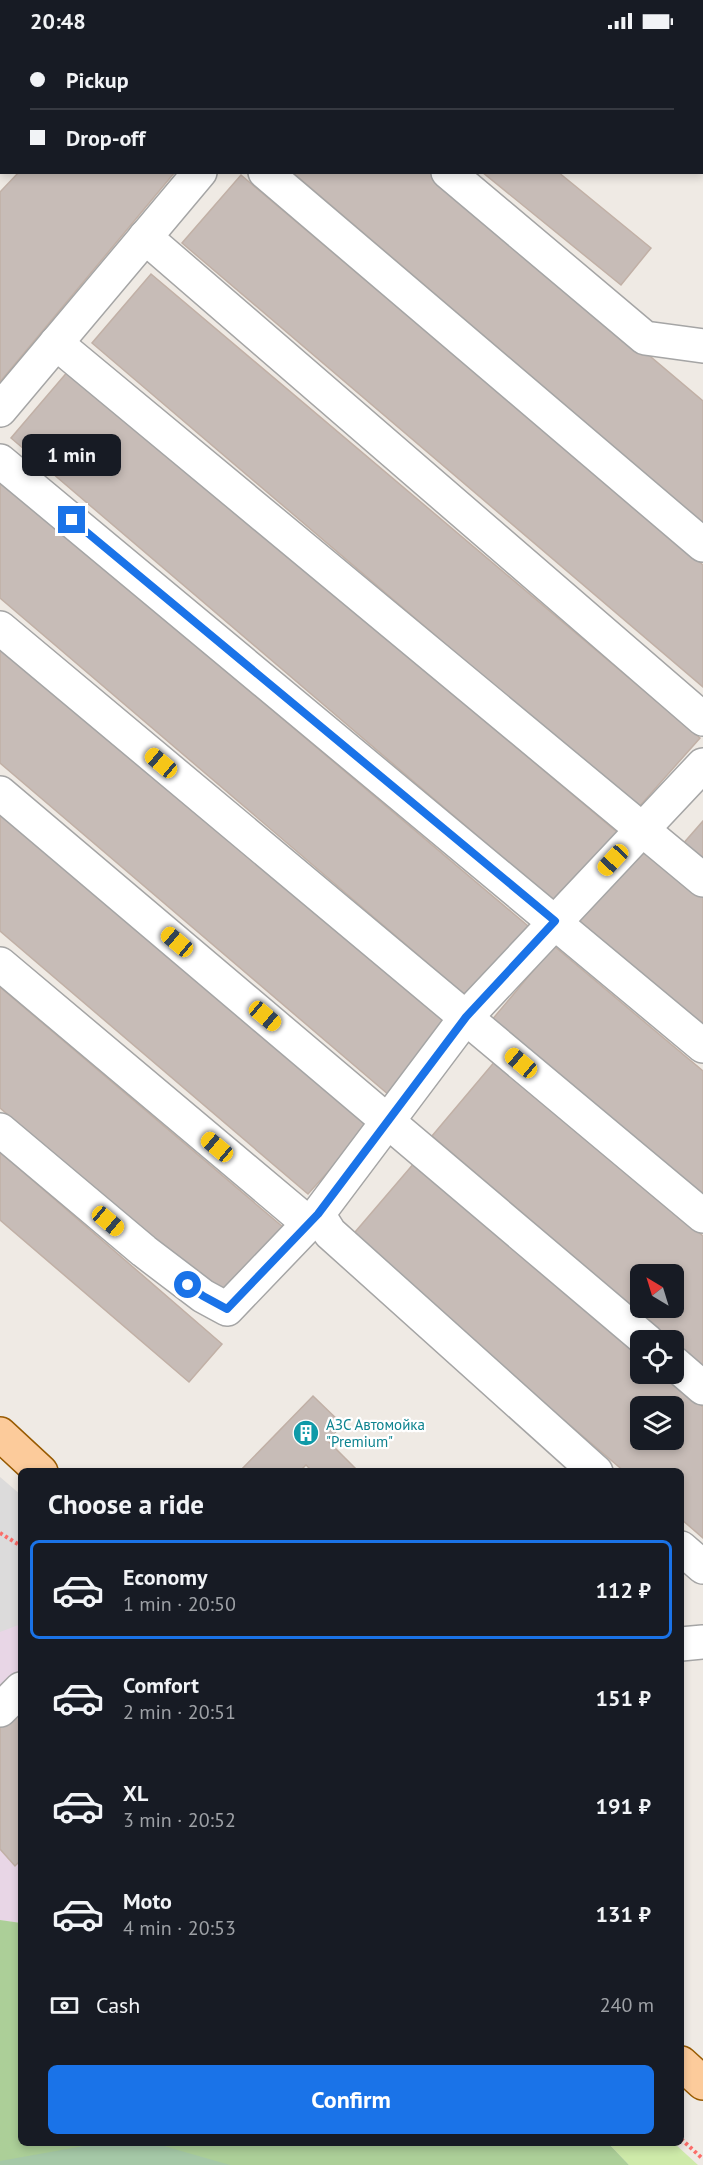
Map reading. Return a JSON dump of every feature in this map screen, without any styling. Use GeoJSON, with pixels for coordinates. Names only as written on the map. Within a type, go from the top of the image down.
{"type":"FeatureCollection","features":[{"type":"Feature","properties":{"kind":"main road"},"geometry":{"type":"LineString","coordinates":[[0,1434],[37,1468]]}},
{"type":"Feature","properties":{"kind":"main road"},"geometry":{"type":"LineString","coordinates":[[684,2066],[703,2083]]}},
{"type":"Feature","properties":{"kind":"lane"},"geometry":{"type":"LineString","coordinates":[[0,410],[198,174]]}},
{"type":"Feature","properties":{"kind":"lane"},"geometry":{"type":"LineString","coordinates":[[267,174],[703,545]]}},
{"type":"Feature","properties":{"kind":"lane"},"geometry":{"type":"LineString","coordinates":[[450,174],[645,338],[703,345]]}},
{"type":"Feature","properties":{"kind":"lane"},"geometry":{"type":"LineString","coordinates":[[145,237],[703,719]]}},
{"type":"Feature","properties":{"kind":"lane"},"geometry":{"type":"LineString","coordinates":[[56,343],[703,880]]}},
{"type":"Feature","properties":{"kind":"lane"},"geometry":{"type":"LineString","coordinates":[[0,461],[703,1046]]}},
{"type":"Feature","properties":{"kind":"lane"},"geometry":{"type":"LineString","coordinates":[[0,628],[703,1216]]}},
{"type":"Feature","properties":{"kind":"lane"},"geometry":{"type":"LineString","coordinates":[[0,1130],[144,1251],[203,1296],[227,1309],[313,1218],[466,1017],[703,765]]}},
{"type":"Feature","properties":{"kind":"lane"},"geometry":{"type":"LineString","coordinates":[[0,793],[634,1330]]}},
{"type":"Feature","properties":{"kind":"lane"},"geometry":{"type":"LineString","coordinates":[[0,964],[313,1218],[592,1468]]}},
{"type":"Feature","properties":{"kind":"lane"},"geometry":{"type":"LineString","coordinates":[[684,1372],[703,1388]]}},
{"type":"Feature","properties":{"kind":"lane"},"geometry":{"type":"LineString","coordinates":[[684,1551],[703,1567]]}},
{"type":"Feature","properties":{"kind":"lane"},"geometry":{"type":"LineString","coordinates":[[684,1644],[703,1642]]}},
{"type":"Feature","properties":{"kind":"lane"},"geometry":{"type":"LineString","coordinates":[[0,1710],[18,1692]]}},
{"type":"Feature","properties":{"kind":"path"},"geometry":{"type":"LineString","coordinates":[[0,1533],[18,1544]]}},
{"type":"Feature","properties":{"kind":"path"},"geometry":{"type":"LineString","coordinates":[[684,2142],[703,2159]]}},
{"type":"Feature","properties":{"kind":"shaded area"},"geometry":{"type":"Polygon","coordinates":[[[0,1477],[18,1492],[18,1923],[0,1920],[0,1477]]]}},
{"type":"Feature","properties":{"kind":"shaded area"},"geometry":{"type":"Polygon","coordinates":[[[18,1625],[18,1923],[0,1920],[0,1632],[18,1625]]]}},
{"type":"Feature","properties":{"kind":"green space"},"geometry":{"type":"Polygon","coordinates":[[[0,1920],[18,1923],[18,2146],[611,2146],[629,2165],[0,2165],[0,1920]]]}},
{"type":"Feature","properties":{"kind":"green space"},"geometry":{"type":"Polygon","coordinates":[[[84,2146],[164,2146],[230,2165],[0,2165],[0,2161],[84,2146]]]}},
{"type":"Feature","properties":{"kind":"green space"},"geometry":{"type":"Polygon","coordinates":[[[611,2146],[677,2146],[698,2165],[629,2165],[611,2146]]]}},
{"type":"Feature","properties":{"kind":"building"},"geometry":{"type":"Polygon","coordinates":[[[17,174],[173,174],[0,382],[0,192],[17,174]]]}},
{"type":"Feature","properties":{"kind":"building"},"geometry":{"type":"Polygon","coordinates":[[[294,174],[434,174],[703,401],[703,523],[294,174]]]}},
{"type":"Feature","properties":{"kind":"building"},"geometry":{"type":"Polygon","coordinates":[[[484,174],[560,174],[651,248],[621,285],[484,174]]]}},
{"type":"Feature","properties":{"kind":"building"},"geometry":{"type":"Polygon","coordinates":[[[241,175],[703,565],[703,687],[182,243],[241,175]]]}},
{"type":"Feature","properties":{"kind":"building"},"geometry":{"type":"Polygon","coordinates":[[[151,274],[700,738],[638,808],[92,343],[151,274]]]}},
{"type":"Feature","properties":{"kind":"building"},"geometry":{"type":"Polygon","coordinates":[[[69,370],[618,833],[556,903],[11,438],[69,370]]]}},
{"type":"Feature","properties":{"kind":"building"},"geometry":{"type":"Polygon","coordinates":[[[0,480],[534,931],[472,1001],[0,598],[0,480]]]}},
{"type":"Feature","properties":{"kind":"building"},"geometry":{"type":"Polygon","coordinates":[[[0,644],[451,1025],[389,1095],[0,763],[0,644]]]}},
{"type":"Feature","properties":{"kind":"building"},"geometry":{"type":"Polygon","coordinates":[[[0,811],[371,1124],[308,1194],[0,931],[0,811]]]}},
{"type":"Feature","properties":{"kind":"building"},"geometry":{"type":"Polygon","coordinates":[[[703,821],[703,863],[682,845],[703,821]]]}},
{"type":"Feature","properties":{"kind":"building"},"geometry":{"type":"Polygon","coordinates":[[[644,844],[703,895],[703,1028],[578,922],[644,844]]]}},
{"type":"Feature","properties":{"kind":"building"},"geometry":{"type":"Polygon","coordinates":[[[554,946],[703,1071],[703,1199],[491,1021],[554,946]]]}},
{"type":"Feature","properties":{"kind":"building"},"geometry":{"type":"Polygon","coordinates":[[[0,987],[283,1227],[222,1296],[0,1108],[0,987]]]}},
{"type":"Feature","properties":{"kind":"building"},"geometry":{"type":"Polygon","coordinates":[[[496,1060],[703,1236],[703,1367],[684,1351],[684,1330],[660,1330],[646,1318],[684,1318],[684,1264],[630,1264],[630,1305],[432,1136],[496,1060]]]}},
{"type":"Feature","properties":{"kind":"building"},"geometry":{"type":"Polygon","coordinates":[[[0,1152],[222,1344],[189,1382],[0,1220],[0,1152]]]}},
{"type":"Feature","properties":{"kind":"building"},"geometry":{"type":"Polygon","coordinates":[[[415,1162],[630,1345],[630,1384],[676,1384],[703,1407],[703,1538],[684,1522],[684,1468],[620,1468],[350,1238],[415,1162]]]}},
{"type":"Feature","properties":{"kind":"building","name":"АЗС Автомойка \"Premium\""},"geometry":{"type":"Polygon","coordinates":[[[313,1396],[343,1425],[327,1440],[355,1468],[309,1468],[306,1465],[303,1468],[243,1468],[313,1396]]]}},
{"type":"Feature","properties":{"kind":"building"},"geometry":{"type":"Polygon","coordinates":[[[18,1705],[18,1863],[15,1866],[0,1849],[0,1723],[18,1705]]]}},
{"type":"Feature","properties":{"kind":"place","name":"АЗС Автомойка \"Premium\""},"geometry":{"type":"Point","coordinates":[306,1433]}},
{"type":"Feature","properties":{"kind":"route"},"geometry":{"type":"LineString","coordinates":[[72,520],[555,921],[466,1017],[318,1214],[227,1309],[188,1285]]}}]}
